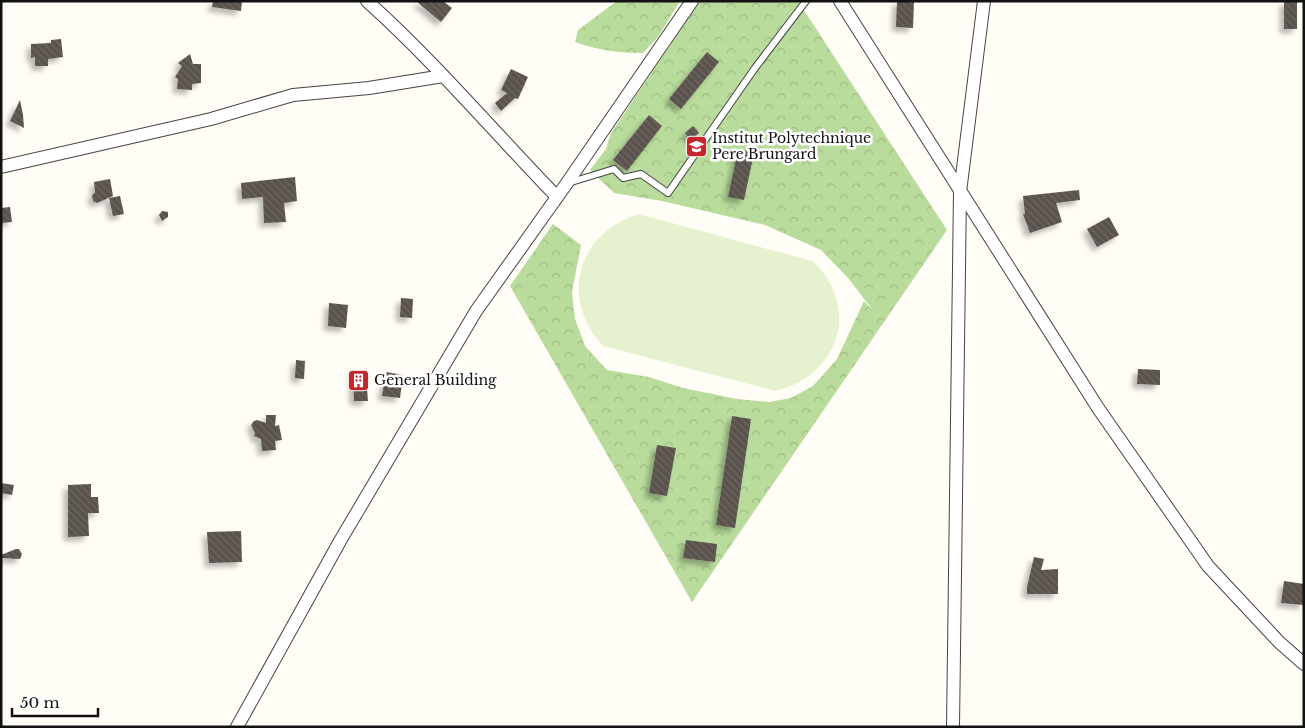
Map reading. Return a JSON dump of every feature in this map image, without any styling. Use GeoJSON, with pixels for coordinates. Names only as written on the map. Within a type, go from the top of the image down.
{"type":"FeatureCollection","features":[{"type":"Feature","properties":{"kind":"street"},"geometry":{"type":"LineString","coordinates":[[367,1],[443,76],[557,197]]}},
{"type":"Feature","properties":{"kind":"street"},"geometry":{"type":"LineString","coordinates":[[237,727],[340,541],[476,310],[568,183],[692,1]]}},
{"type":"Feature","properties":{"kind":"street"},"geometry":{"type":"LineString","coordinates":[[840,1],[1098,408],[1208,566],[1279,642],[1304,664]]}},
{"type":"Feature","properties":{"kind":"street"},"geometry":{"type":"LineString","coordinates":[[953,727],[960,192],[984,1]]}},
{"type":"Feature","properties":{"kind":"street"},"geometry":{"type":"LineString","coordinates":[[1,167],[211,119],[293,95],[369,88],[443,76]]}},
{"type":"Feature","properties":{"kind":"lane"},"geometry":{"type":"LineString","coordinates":[[568,183],[614,169],[622,178],[641,174],[668,193],[755,68],[806,1]]}},
{"type":"Feature","properties":{"kind":"green space"},"geometry":{"type":"Polygon","coordinates":[[[617,1],[680,1],[658,37],[643,53],[608,51],[575,42],[578,30],[617,1]]]}},
{"type":"Feature","properties":{"kind":"green space"},"geometry":{"type":"Polygon","coordinates":[[[700,1],[798,1],[947,230],[692,602],[510,286],[553,224],[581,245],[572,292],[575,319],[585,346],[607,370],[649,377],[683,388],[737,399],[769,402],[791,398],[813,386],[837,359],[864,301],[875,313],[848,278],[821,250],[765,225],[662,201],[614,193],[590,170],[606,149],[611,133],[700,1]]]}},
{"type":"Feature","properties":{"kind":"green space"},"geometry":{"type":"Polygon","coordinates":[[[639,214],[812,261],[830,283],[839,309],[839,325],[829,355],[807,377],[776,391],[603,346],[589,328],[581,308],[579,289],[581,270],[589,252],[601,236],[618,223],[639,214]]]}},
{"type":"Feature","properties":{"kind":"building"},"geometry":{"type":"Polygon","coordinates":[[[213,1],[242,1],[241,11],[212,7],[213,1]]]}},
{"type":"Feature","properties":{"kind":"building"},"geometry":{"type":"Polygon","coordinates":[[[416,1],[443,1],[452,8],[441,22],[416,1]]]}},
{"type":"Feature","properties":{"kind":"building"},"geometry":{"type":"Polygon","coordinates":[[[897,1],[914,1],[913,28],[896,27],[897,1]]]}},
{"type":"Feature","properties":{"kind":"building"},"geometry":{"type":"Polygon","coordinates":[[[1284,1],[1297,1],[1297,29],[1284,29],[1284,1]]]}},
{"type":"Feature","properties":{"kind":"building"},"geometry":{"type":"Polygon","coordinates":[[[61,39],[63,57],[48,59],[48,66],[35,66],[35,57],[31,58],[31,44],[51,43],[51,40],[61,39]]]}},
{"type":"Feature","properties":{"kind":"building"},"geometry":{"type":"Polygon","coordinates":[[[707,52],[719,62],[681,109],[669,99],[707,52]]]}},
{"type":"Feature","properties":{"kind":"building"},"geometry":{"type":"Polygon","coordinates":[[[190,54],[193,64],[201,64],[201,83],[192,84],[192,90],[177,89],[178,79],[175,77],[182,66],[178,63],[190,54]]]}},
{"type":"Feature","properties":{"kind":"building"},"geometry":{"type":"Polygon","coordinates":[[[511,69],[528,77],[518,99],[515,98],[501,111],[495,103],[507,93],[501,90],[511,69]]]}},
{"type":"Feature","properties":{"kind":"building"},"geometry":{"type":"Polygon","coordinates":[[[20,100],[23,115],[24,128],[10,121],[20,100]]]}},
{"type":"Feature","properties":{"kind":"building"},"geometry":{"type":"Polygon","coordinates":[[[649,115],[662,126],[627,171],[613,160],[649,115]]]}},
{"type":"Feature","properties":{"kind":"building"},"geometry":{"type":"Polygon","coordinates":[[[693,126],[699,133],[691,140],[685,133],[693,126]]]}},
{"type":"Feature","properties":{"kind":"building"},"geometry":{"type":"Polygon","coordinates":[[[738,150],[754,153],[744,200],[728,197],[738,150]]]}},
{"type":"Feature","properties":{"kind":"building"},"geometry":{"type":"Polygon","coordinates":[[[295,177],[297,201],[284,203],[286,222],[264,223],[263,197],[242,199],[241,183],[295,177]]]}},
{"type":"Feature","properties":{"kind":"building"},"geometry":{"type":"Polygon","coordinates":[[[110,179],[113,196],[97,203],[93,201],[92,196],[95,192],[94,182],[110,179]]]}},
{"type":"Feature","properties":{"kind":"building"},"geometry":{"type":"Polygon","coordinates":[[[1079,190],[1080,200],[1056,203],[1062,222],[1030,233],[1023,214],[1025,214],[1023,196],[1079,190]]]}},
{"type":"Feature","properties":{"kind":"building"},"geometry":{"type":"Polygon","coordinates":[[[120,196],[124,214],[113,216],[109,198],[120,196]]]}},
{"type":"Feature","properties":{"kind":"building"},"geometry":{"type":"Polygon","coordinates":[[[10,207],[12,222],[1,223],[1,208],[10,207]]]}},
{"type":"Feature","properties":{"kind":"building"},"geometry":{"type":"Polygon","coordinates":[[[162,211],[168,212],[168,217],[162,221],[159,215],[162,211]]]}},
{"type":"Feature","properties":{"kind":"building"},"geometry":{"type":"Polygon","coordinates":[[[1109,217],[1119,235],[1097,247],[1087,229],[1109,217]]]}},
{"type":"Feature","properties":{"kind":"building"},"geometry":{"type":"Polygon","coordinates":[[[401,298],[413,299],[412,318],[400,317],[401,298]]]}},
{"type":"Feature","properties":{"kind":"building"},"geometry":{"type":"Polygon","coordinates":[[[329,303],[348,305],[346,328],[328,326],[329,303]]]}},
{"type":"Feature","properties":{"kind":"building"},"geometry":{"type":"Polygon","coordinates":[[[296,360],[305,361],[304,379],[295,378],[296,360]]]}},
{"type":"Feature","properties":{"kind":"building"},"geometry":{"type":"Polygon","coordinates":[[[1138,369],[1160,370],[1160,385],[1137,384],[1138,369]]]}},
{"type":"Feature","properties":{"kind":"building","name":"General Building"},"geometry":{"type":"Polygon","coordinates":[[[363,371],[364,389],[367,389],[368,401],[354,401],[353,372],[363,371]]]}},
{"type":"Feature","properties":{"kind":"building"},"geometry":{"type":"Polygon","coordinates":[[[386,372],[403,375],[400,398],[382,396],[386,372]]]}},
{"type":"Feature","properties":{"kind":"building"},"geometry":{"type":"Polygon","coordinates":[[[266,415],[276,415],[275,426],[279,425],[282,440],[275,441],[276,450],[262,451],[261,439],[254,436],[255,433],[251,425],[257,420],[266,423],[266,415]]]}},
{"type":"Feature","properties":{"kind":"building"},"geometry":{"type":"Polygon","coordinates":[[[732,416],[751,419],[735,528],[716,525],[732,416]]]}},
{"type":"Feature","properties":{"kind":"building"},"geometry":{"type":"Polygon","coordinates":[[[657,445],[676,448],[667,496],[649,493],[657,445]]]}},
{"type":"Feature","properties":{"kind":"building"},"geometry":{"type":"Polygon","coordinates":[[[1,483],[14,485],[12,495],[1,493],[1,483]]]}},
{"type":"Feature","properties":{"kind":"building"},"geometry":{"type":"Polygon","coordinates":[[[91,484],[91,497],[98,497],[99,513],[88,513],[89,536],[68,537],[68,485],[91,484]]]}},
{"type":"Feature","properties":{"kind":"building"},"geometry":{"type":"Polygon","coordinates":[[[241,531],[242,562],[209,563],[207,532],[241,531]]]}},
{"type":"Feature","properties":{"kind":"building"},"geometry":{"type":"Polygon","coordinates":[[[686,540],[717,544],[715,562],[683,558],[686,540]]]}},
{"type":"Feature","properties":{"kind":"building"},"geometry":{"type":"Polygon","coordinates":[[[19,549],[22,554],[20,559],[1,558],[1,555],[19,549]]]}},
{"type":"Feature","properties":{"kind":"building"},"geometry":{"type":"Polygon","coordinates":[[[1034,557],[1044,559],[1041,570],[1058,569],[1058,594],[1027,594],[1034,557]]]}},
{"type":"Feature","properties":{"kind":"building"},"geometry":{"type":"Polygon","coordinates":[[[1284,581],[1304,584],[1304,605],[1281,603],[1284,581]]]}},
{"type":"Feature","properties":{"kind":"place","name":"Institut Polytechnique Pere Brungard"},"geometry":{"type":"Point","coordinates":[696,146]}},
{"type":"Feature","properties":{"kind":"place","name":"General Building"},"geometry":{"type":"Point","coordinates":[358,380]}}]}
